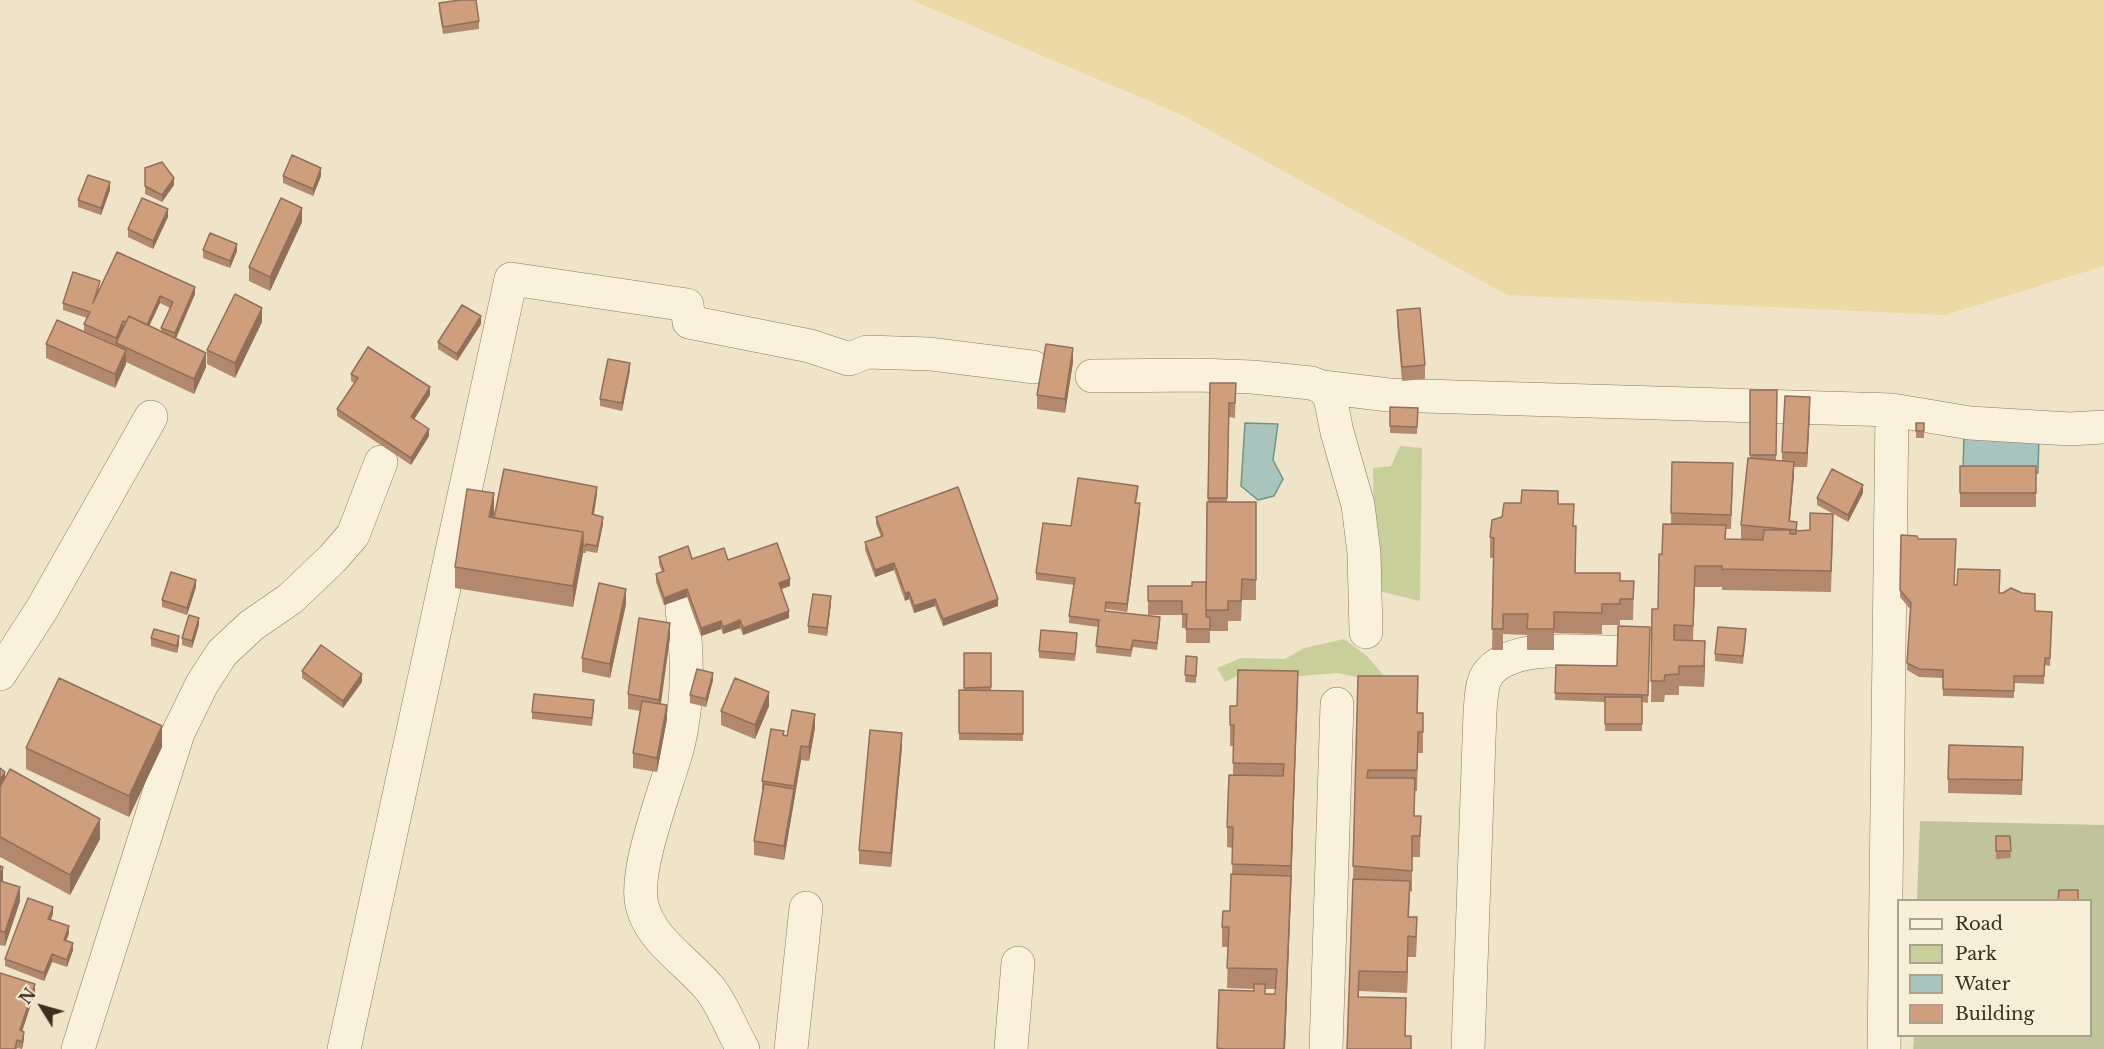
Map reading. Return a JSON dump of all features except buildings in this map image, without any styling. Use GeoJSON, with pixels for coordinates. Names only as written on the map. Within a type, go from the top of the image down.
{"type":"FeatureCollection","features":[{"type":"Feature","properties":{"kind":"street"},"geometry":{"type":"LineString","coordinates":[[344,1049],[511,279],[687,305],[689,322],[810,345],[849,359],[867,352],[930,354],[1033,367]]}},
{"type":"Feature","properties":{"kind":"street"},"geometry":{"type":"LineString","coordinates":[[1092,376],[1252,377],[1389,395],[1893,410],[1970,423],[2070,429],[2104,428]]}},
{"type":"Feature","properties":{"kind":"street"},"geometry":{"type":"LineString","coordinates":[[1323,387],[1330,397],[1337,432],[1358,505],[1364,552],[1366,632]]}},
{"type":"Feature","properties":{"kind":"street"},"geometry":{"type":"LineString","coordinates":[[1884,1049],[1893,410]]}},
{"type":"Feature","properties":{"kind":"street"},"geometry":{"type":"LineString","coordinates":[[0,674],[42,609],[151,417]]}},
{"type":"Feature","properties":{"kind":"street"},"geometry":{"type":"LineString","coordinates":[[78,1049],[178,733],[202,684],[222,653],[252,625],[290,599],[332,559],[353,535],[381,462]]}},
{"type":"Feature","properties":{"kind":"street"},"geometry":{"type":"LineString","coordinates":[[682,610],[687,647],[685,703],[678,744],[646,853],[639,887],[642,906],[652,928],[711,990],[743,1049]]}},
{"type":"Feature","properties":{"kind":"street"},"geometry":{"type":"LineString","coordinates":[[1468,1049],[1480,712],[1487,676],[1503,661],[1528,652],[1613,652]]}},
{"type":"Feature","properties":{"kind":"street"},"geometry":{"type":"LineString","coordinates":[[1326,1049],[1337,704]]}},
{"type":"Feature","properties":{"kind":"street"},"geometry":{"type":"LineString","coordinates":[[791,1049],[806,908]]}},
{"type":"Feature","properties":{"kind":"street"},"geometry":{"type":"LineString","coordinates":[[1011,1049],[1018,963]]}},
{"type":"Feature","properties":{"kind":"green space"},"geometry":{"type":"Polygon","coordinates":[[[1400,446],[1422,448],[1420,601],[1375,590],[1373,468],[1391,466],[1400,446]]]}},
{"type":"Feature","properties":{"kind":"green space"},"geometry":{"type":"Polygon","coordinates":[[[1344,639],[1367,656],[1385,677],[1362,678],[1337,673],[1288,677],[1241,674],[1225,682],[1217,668],[1241,658],[1285,659],[1304,648],[1344,639]]]}},
{"type":"Feature","properties":{"kind":"green space"},"geometry":{"type":"Polygon","coordinates":[[[1920,821],[2104,825],[2104,1049],[1913,1049],[1914,1037],[2092,1037],[2092,899],[1917,899],[1920,821]]]}},
{"type":"Feature","properties":{"kind":"sand"},"geometry":{"type":"Polygon","coordinates":[[[911,0],[2104,0],[2104,266],[1945,315],[1507,295],[1182,115],[911,0]]]}},
{"type":"Feature","properties":{"kind":"water"},"geometry":{"type":"Polygon","coordinates":[[[1245,423],[1278,424],[1273,460],[1283,479],[1274,496],[1258,500],[1241,486],[1245,423]]]}},
{"type":"Feature","properties":{"kind":"water"},"geometry":{"type":"Polygon","coordinates":[[[1964,432],[2039,433],[2038,473],[1963,471],[1964,432]]]}}]}
